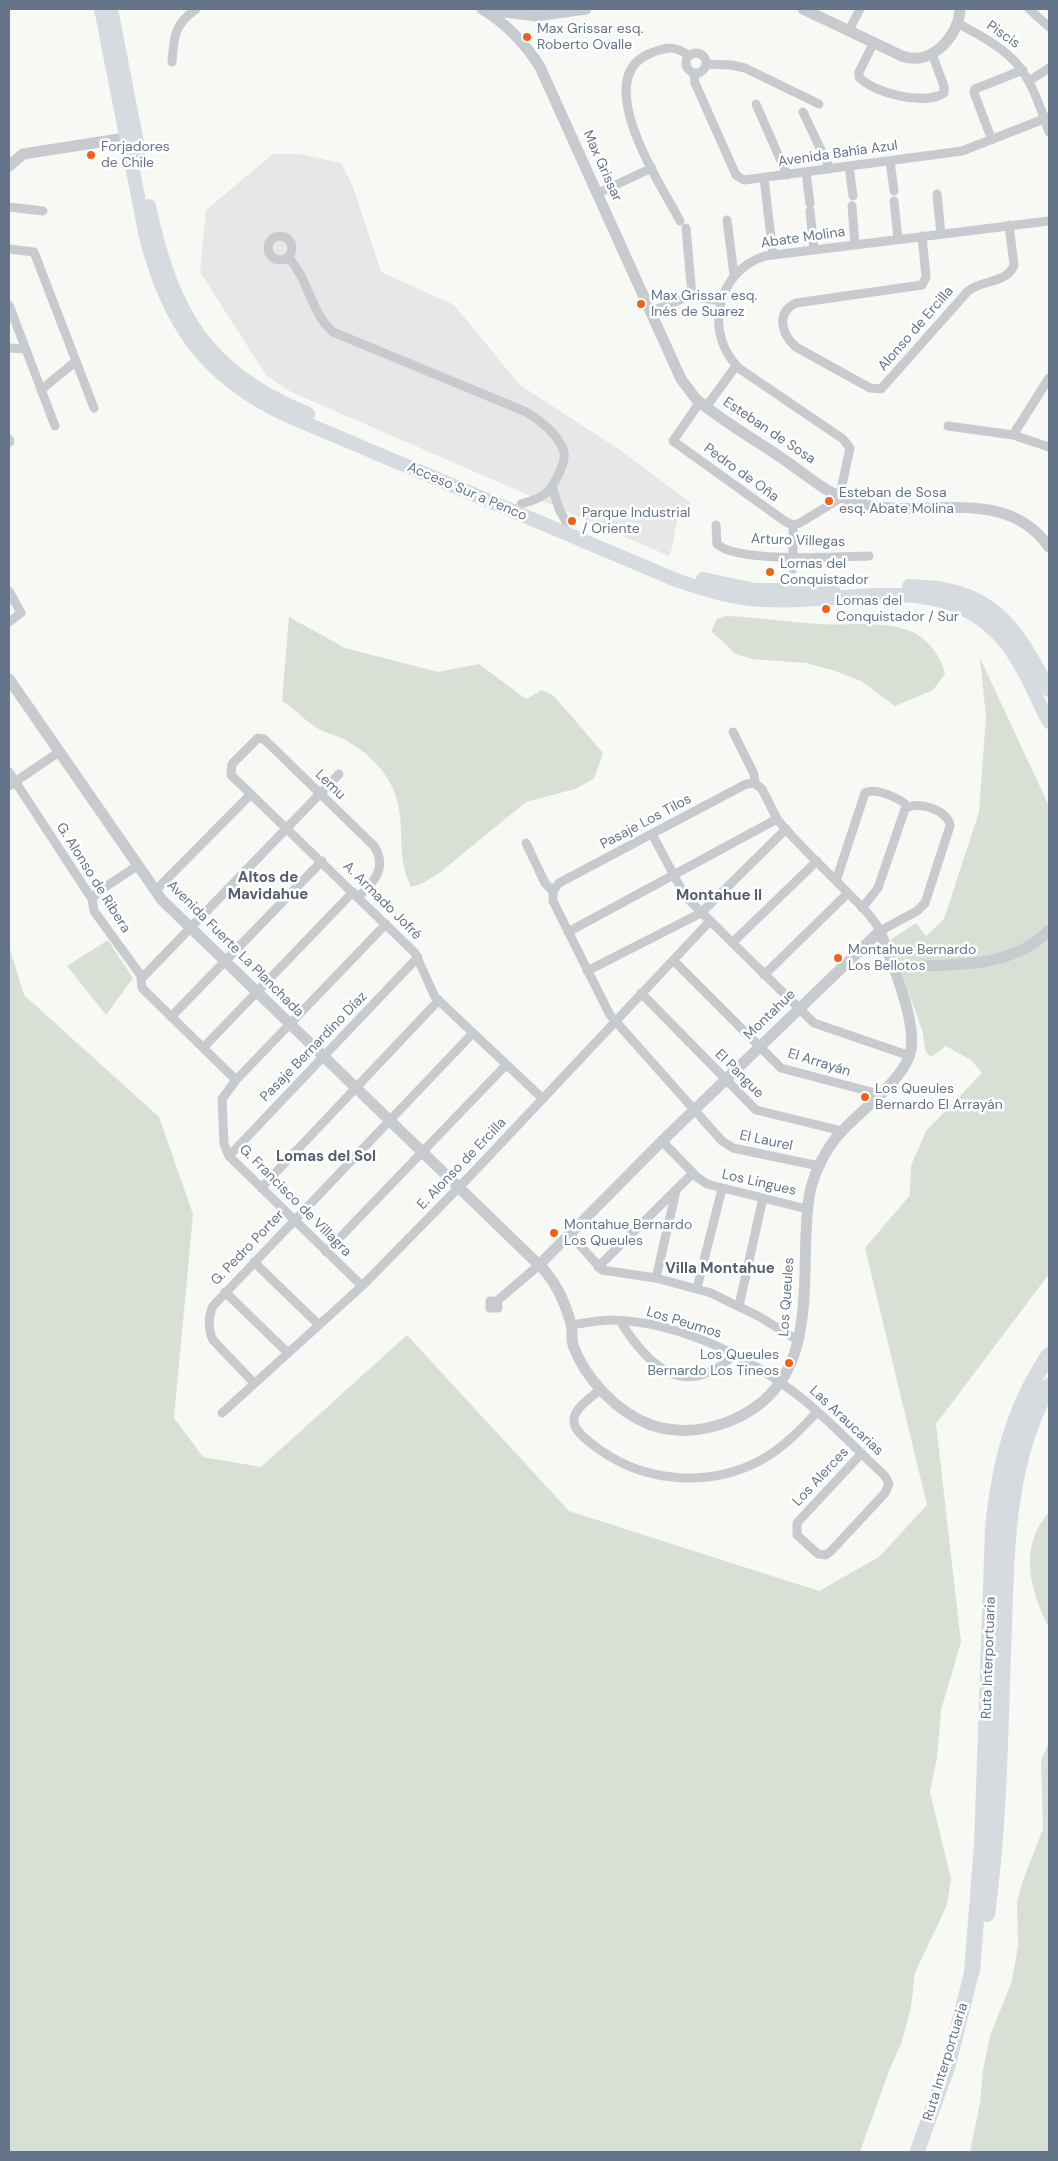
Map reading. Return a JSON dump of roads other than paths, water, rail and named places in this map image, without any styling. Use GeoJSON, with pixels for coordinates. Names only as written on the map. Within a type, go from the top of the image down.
{"type":"FeatureCollection","features":[{"type":"Feature","properties":{"kind":"highway","name":"Ruta Interportuaria"},"geometry":{"type":"LineString","coordinates":[[972,1971],[982,1846],[993,1529],[997,1494],[1004,1457],[1013,1425],[1030,1386],[1049,1355]]}},
{"type":"Feature","properties":{"kind":"highway","name":"Ruta Interportuaria"},"geometry":{"type":"LineString","coordinates":[[917,2152],[948,2066],[972,1971],[983,1940],[994,1851],[1010,1522],[1018,1471],[1034,1417],[1049,1386]]}},
{"type":"Feature","properties":{"kind":"highway"},"geometry":{"type":"LineString","coordinates":[[1034,1417],[1049,1394]]}},
{"type":"Feature","properties":{"kind":"main road","name":"Acceso Sur a Penco"},"geometry":{"type":"LineString","coordinates":[[101,9],[146,237],[166,300],[177,321],[198,350],[215,369],[242,392],[293,418],[676,580],[717,593],[743,598],[786,601],[906,594],[931,597],[952,603],[980,618],[1003,640],[1016,657],[1049,722]]}},
{"type":"Feature","properties":{"kind":"main road","name":"Acceso Sur a Penco"},"geometry":{"type":"LineString","coordinates":[[111,9],[160,252],[179,304],[207,346],[239,376],[281,402],[694,577],[739,588],[784,591],[916,586],[944,589],[967,596],[992,609],[1011,626],[1027,648],[1049,690]]}},
{"type":"Feature","properties":{"kind":"street"},"geometry":{"type":"LineString","coordinates":[[172,62],[177,28],[184,18],[196,9]]}},
{"type":"Feature","properties":{"kind":"street"},"geometry":{"type":"LineString","coordinates":[[482,9],[527,16],[586,9]]}},
{"type":"Feature","properties":{"kind":"street","name":"Max Grissar"},"geometry":{"type":"LineString","coordinates":[[482,9],[501,21],[518,36],[535,58],[598,193],[650,312]]}},
{"type":"Feature","properties":{"kind":"street"},"geometry":{"type":"LineString","coordinates":[[803,9],[912,58],[922,58],[932,54],[946,42],[958,23],[960,9]]}},
{"type":"Feature","properties":{"kind":"street"},"geometry":{"type":"LineString","coordinates":[[849,30],[860,9]]}},
{"type":"Feature","properties":{"kind":"street"},"geometry":{"type":"LineString","coordinates":[[1029,9],[1049,27]]}},
{"type":"Feature","properties":{"kind":"street"},"geometry":{"type":"LineString","coordinates":[[518,36],[518,25],[527,16]]}},
{"type":"Feature","properties":{"kind":"street","name":"Piscis"},"geometry":{"type":"LineString","coordinates":[[958,23],[1004,49],[1023,70],[1047,117],[1049,132]]}},
{"type":"Feature","properties":{"kind":"street"},"geometry":{"type":"LineString","coordinates":[[874,42],[859,72],[859,77],[882,90],[908,98],[926,98],[944,93],[944,86],[932,54]]}},
{"type":"Feature","properties":{"kind":"street"},"geometry":{"type":"LineString","coordinates":[[692,296],[683,225],[652,168],[632,125],[626,108],[626,89],[631,72],[643,57],[668,47],[678,48],[689,56],[700,54],[706,64]]}},
{"type":"Feature","properties":{"kind":"street","name":"Avenida Bahía Azul"},"geometry":{"type":"LineString","coordinates":[[689,56],[687,67],[694,73],[695,83],[738,177],[744,180],[962,151],[1047,117]]}},
{"type":"Feature","properties":{"kind":"street"},"geometry":{"type":"LineString","coordinates":[[694,73],[702,71],[706,64]]}},
{"type":"Feature","properties":{"kind":"street"},"geometry":{"type":"LineString","coordinates":[[706,64],[731,64],[745,68],[819,104]]}},
{"type":"Feature","properties":{"kind":"street"},"geometry":{"type":"LineString","coordinates":[[1029,82],[1049,68]]}},
{"type":"Feature","properties":{"kind":"street"},"geometry":{"type":"LineString","coordinates":[[992,140],[974,93],[975,89],[1023,70]]}},
{"type":"Feature","properties":{"kind":"street"},"geometry":{"type":"LineString","coordinates":[[756,104],[787,175]]}},
{"type":"Feature","properties":{"kind":"street"},"geometry":{"type":"LineString","coordinates":[[803,112],[830,169]]}},
{"type":"Feature","properties":{"kind":"street"},"geometry":{"type":"LineString","coordinates":[[9,166],[15,158],[23,154],[126,138]]}},
{"type":"Feature","properties":{"kind":"street"},"geometry":{"type":"LineString","coordinates":[[890,161],[894,191]]}},
{"type":"Feature","properties":{"kind":"street"},"geometry":{"type":"LineString","coordinates":[[849,166],[853,196]]}},
{"type":"Feature","properties":{"kind":"street"},"geometry":{"type":"LineString","coordinates":[[598,193],[652,168]]}},
{"type":"Feature","properties":{"kind":"street"},"geometry":{"type":"LineString","coordinates":[[806,172],[814,250]]}},
{"type":"Feature","properties":{"kind":"street"},"geometry":{"type":"LineString","coordinates":[[764,178],[773,255]]}},
{"type":"Feature","properties":{"kind":"street"},"geometry":{"type":"LineString","coordinates":[[937,194],[941,234]]}},
{"type":"Feature","properties":{"kind":"street"},"geometry":{"type":"LineString","coordinates":[[894,201],[898,239]]}},
{"type":"Feature","properties":{"kind":"street"},"geometry":{"type":"LineString","coordinates":[[852,206],[855,245]]}},
{"type":"Feature","properties":{"kind":"street"},"geometry":{"type":"LineString","coordinates":[[9,207],[43,211]]}},
{"type":"Feature","properties":{"kind":"street"},"geometry":{"type":"LineString","coordinates":[[727,220],[734,275]]}},
{"type":"Feature","properties":{"kind":"street","name":"Abate Molina"},"geometry":{"type":"LineString","coordinates":[[840,497],[850,454],[846,441],[736,366],[725,350],[718,322],[720,302],[734,275],[749,262],[773,255],[1049,220]]}},
{"type":"Feature","properties":{"kind":"street","name":"Alonso de Ercilla"},"geometry":{"type":"LineString","coordinates":[[922,236],[926,277],[922,285],[796,303],[788,308],[782,318],[784,330],[788,338],[796,347],[870,388],[881,389],[968,291],[975,286],[1010,273],[1014,265],[1009,225]]}},
{"type":"Feature","properties":{"kind":"street"},"geometry":{"type":"LineString","coordinates":[[9,249],[34,252],[94,408]]}},
{"type":"Feature","properties":{"kind":"street"},"geometry":{"type":"LineString","coordinates":[[288,257],[302,276],[321,319],[333,332],[524,411],[537,419],[560,444],[564,452],[563,466],[553,489],[538,499],[522,504]]}},
{"type":"Feature","properties":{"kind":"street"},"geometry":{"type":"LineString","coordinates":[[650,312],[685,297],[692,296],[720,302]]}},
{"type":"Feature","properties":{"kind":"street"},"geometry":{"type":"LineString","coordinates":[[9,305],[55,426]]}},
{"type":"Feature","properties":{"kind":"street","name":"Esteban de Sosa"},"geometry":{"type":"LineString","coordinates":[[650,312],[681,379],[703,404],[840,497],[876,507],[921,510],[970,507],[996,510],[1028,525],[1049,547]]}},
{"type":"Feature","properties":{"kind":"street"},"geometry":{"type":"LineString","coordinates":[[9,348],[26,349]]}},
{"type":"Feature","properties":{"kind":"street"},"geometry":{"type":"LineString","coordinates":[[41,390],[76,362]]}},
{"type":"Feature","properties":{"kind":"street"},"geometry":{"type":"LineString","coordinates":[[703,404],[736,366]]}},
{"type":"Feature","properties":{"kind":"street"},"geometry":{"type":"LineString","coordinates":[[1014,435],[1049,378]]}},
{"type":"Feature","properties":{"kind":"street","name":"Pedro de Oña"},"geometry":{"type":"LineString","coordinates":[[703,404],[673,441],[793,525]]}},
{"type":"Feature","properties":{"kind":"street"},"geometry":{"type":"LineString","coordinates":[[948,426],[1014,435],[1049,447]]}},
{"type":"Feature","properties":{"kind":"street"},"geometry":{"type":"LineString","coordinates":[[553,489],[559,510],[567,523]]}},
{"type":"Feature","properties":{"kind":"street"},"geometry":{"type":"LineString","coordinates":[[793,569],[793,525],[834,504],[840,497]]}},
{"type":"Feature","properties":{"kind":"street","name":"Arturo Villegas"},"geometry":{"type":"LineString","coordinates":[[716,525],[716,542],[720,547],[750,553],[793,557],[869,556]]}},
{"type":"Feature","properties":{"kind":"street"},"geometry":{"type":"LineString","coordinates":[[9,591],[21,613],[9,622]]}},
{"type":"Feature","properties":{"kind":"street","name":"Avenida Fuerte La Planchada"},"geometry":{"type":"LineString","coordinates":[[9,679],[155,892],[290,1025],[460,1186]]}},
{"type":"Feature","properties":{"kind":"street"},"geometry":{"type":"LineString","coordinates":[[652,834],[685,896],[798,1009],[818,1025],[910,1056],[910,1023],[894,967],[880,931],[862,908],[777,819],[762,789],[755,784],[754,774],[734,732]]}},
{"type":"Feature","properties":{"kind":"street","name":"Lemu"},"geometry":{"type":"LineString","coordinates":[[203,1048],[356,894],[377,877],[379,859],[376,850],[261,737],[232,764],[231,775]]}},
{"type":"Feature","properties":{"kind":"street"},"geometry":{"type":"LineString","coordinates":[[12,784],[59,752]]}},
{"type":"Feature","properties":{"kind":"street","name":"G. Alonso de Ribera"},"geometry":{"type":"LineString","coordinates":[[9,772],[12,784],[92,899],[94,911],[142,977],[140,981],[142,988],[236,1080]]}},
{"type":"Feature","properties":{"kind":"street"},"geometry":{"type":"LineString","coordinates":[[142,977],[339,774]]}},
{"type":"Feature","properties":{"kind":"street","name":"A. Armado Jofré"},"geometry":{"type":"LineString","coordinates":[[231,775],[356,894],[418,957],[431,992],[438,1000],[543,1099]]}},
{"type":"Feature","properties":{"kind":"street","name":"Pasaje Los Tilos"},"geometry":{"type":"LineString","coordinates":[[553,891],[559,883],[746,784],[755,784]]}},
{"type":"Feature","properties":{"kind":"street"},"geometry":{"type":"LineString","coordinates":[[836,881],[865,793],[874,791],[900,800],[908,807]]}},
{"type":"Feature","properties":{"kind":"street"},"geometry":{"type":"LineString","coordinates":[[155,892],[251,794]]}},
{"type":"Feature","properties":{"kind":"street"},"geometry":{"type":"LineString","coordinates":[[862,908],[878,888],[903,812],[908,807],[916,805],[942,813],[948,818],[950,826],[925,903],[917,911],[880,931]]}},
{"type":"Feature","properties":{"kind":"street"},"geometry":{"type":"LineString","coordinates":[[568,932],[777,819]]}},
{"type":"Feature","properties":{"kind":"street"},"geometry":{"type":"LineString","coordinates":[[587,971],[702,912],[786,829]]}},
{"type":"Feature","properties":{"kind":"street","name":"El Laurel"},"geometry":{"type":"LineString","coordinates":[[526,843],[545,883],[553,891],[553,901],[606,1008],[722,1141],[730,1147],[819,1166]]}},
{"type":"Feature","properties":{"kind":"street"},"geometry":{"type":"LineString","coordinates":[[171,1017],[322,861]]}},
{"type":"Feature","properties":{"kind":"street"},"geometry":{"type":"LineString","coordinates":[[732,943],[817,861]]}},
{"type":"Feature","properties":{"kind":"street"},"geometry":{"type":"LineString","coordinates":[[92,899],[100,891],[137,866]]}},
{"type":"Feature","properties":{"kind":"street"},"geometry":{"type":"LineString","coordinates":[[764,975],[848,893]]}},
{"type":"Feature","properties":{"kind":"street","name":"E. Alonso de Ercilla"},"geometry":{"type":"LineString","coordinates":[[222,1413],[362,1286],[460,1186],[640,993],[710,922]]}},
{"type":"Feature","properties":{"kind":"street","name":"G. Francisco de Villagra"},"geometry":{"type":"LineString","coordinates":[[362,1286],[229,1156],[224,1144],[222,1099],[236,1080],[386,924]]}},
{"type":"Feature","properties":{"kind":"street"},"geometry":{"type":"LineString","coordinates":[[894,967],[980,962],[1008,956],[1032,946],[1049,930]]}},
{"type":"Feature","properties":{"kind":"street","name":"Montahue"},"geometry":{"type":"LineString","coordinates":[[539,1265],[694,1109],[880,931]]}},
{"type":"Feature","properties":{"kind":"street","name":"Pasaje Bernardino Díaz"},"geometry":{"type":"LineString","coordinates":[[229,1156],[418,957]]}},
{"type":"Feature","properties":{"kind":"street","name":"El Arrayán"},"geometry":{"type":"LineString","coordinates":[[673,960],[785,1070],[879,1094]]}},
{"type":"Feature","properties":{"kind":"street","name":"El Pangue"},"geometry":{"type":"LineString","coordinates":[[640,993],[753,1108],[760,1112],[842,1131]]}},
{"type":"Feature","properties":{"kind":"street"},"geometry":{"type":"LineString","coordinates":[[262,1188],[438,1000]]}},
{"type":"Feature","properties":{"kind":"street","name":"G. Pedro Porter"},"geometry":{"type":"LineString","coordinates":[[254,1384],[215,1343],[210,1334],[211,1309],[225,1292],[473,1034]]}},
{"type":"Feature","properties":{"kind":"street","name":"Los Queules"},"geometry":{"type":"LineString","coordinates":[[460,1186],[539,1265],[556,1286],[571,1325],[572,1344],[601,1389],[621,1408],[645,1422],[668,1429],[687,1431],[713,1427],[741,1416],[760,1403],[780,1383],[792,1363],[799,1341],[802,1322],[808,1209],[811,1187],[819,1166],[842,1131],[902,1072],[910,1056]]}},
{"type":"Feature","properties":{"kind":"street"},"geometry":{"type":"LineString","coordinates":[[326,1252],[506,1065]]}},
{"type":"Feature","properties":{"kind":"street","name":"Los Lingues"},"geometry":{"type":"LineString","coordinates":[[662,1141],[693,1173],[707,1184],[808,1209]]}},
{"type":"Feature","properties":{"kind":"street"},"geometry":{"type":"LineString","coordinates":[[598,1267],[693,1173]]}},
{"type":"Feature","properties":{"kind":"street"},"geometry":{"type":"LineString","coordinates":[[697,1288],[722,1189]]}},
{"type":"Feature","properties":{"kind":"street"},"geometry":{"type":"LineString","coordinates":[[656,1278],[676,1190]]}},
{"type":"Feature","properties":{"kind":"street"},"geometry":{"type":"LineString","coordinates":[[739,1306],[763,1198]]}},
{"type":"Feature","properties":{"kind":"street"},"geometry":{"type":"LineString","coordinates":[[570,1234],[598,1267],[605,1271],[656,1278],[697,1288],[739,1306],[799,1341]]}},
{"type":"Feature","properties":{"kind":"street"},"geometry":{"type":"LineString","coordinates":[[254,1262],[319,1325]]}},
{"type":"Feature","properties":{"kind":"street"},"geometry":{"type":"LineString","coordinates":[[497,1301],[539,1265]]}},
{"type":"Feature","properties":{"kind":"street"},"geometry":{"type":"LineString","coordinates":[[225,1292],[288,1353]]}},
{"type":"Feature","properties":{"kind":"street"},"geometry":{"type":"LineString","coordinates":[[620,1321],[647,1358],[662,1369],[674,1374],[706,1373],[721,1366],[734,1355]]}},
{"type":"Feature","properties":{"kind":"street","name":"Los Peumos"},"geometry":{"type":"LineString","coordinates":[[571,1325],[620,1321],[673,1332],[734,1355],[780,1383]]}},
{"type":"Feature","properties":{"kind":"street","name":"Las Araucarias"},"geometry":{"type":"LineString","coordinates":[[780,1383],[817,1412],[885,1476],[889,1484]]}},
{"type":"Feature","properties":{"kind":"street"},"geometry":{"type":"LineString","coordinates":[[601,1389],[576,1414],[574,1420],[578,1430],[592,1444],[616,1460],[643,1471],[670,1477],[712,1476],[754,1464],[784,1444],[817,1412]]}},
{"type":"Feature","properties":{"kind":"street","name":"Los Alerces"},"geometry":{"type":"LineString","coordinates":[[861,1454],[798,1521],[795,1529],[799,1538],[818,1554],[829,1553],[885,1493],[889,1484]]}},
{"type":"Feature","properties":{"kind":"place","name":"Max Grissar esq. Roberto Ovalle"},"geometry":{"type":"Point","coordinates":[527,37]}},
{"type":"Feature","properties":{"kind":"place","name":"Forjadores de Chile"},"geometry":{"type":"Point","coordinates":[91,155]}},
{"type":"Feature","properties":{"kind":"place","name":"Max Grissar esq. Inés de Suarez"},"geometry":{"type":"Point","coordinates":[641,304]}},
{"type":"Feature","properties":{"kind":"place","name":"Esteban de Sosa esq. Abate Molina"},"geometry":{"type":"Point","coordinates":[829,501]}},
{"type":"Feature","properties":{"kind":"place","name":"Parque Industrial / Oriente"},"geometry":{"type":"Point","coordinates":[572,521]}},
{"type":"Feature","properties":{"kind":"place","name":"Lomas del Conquistador"},"geometry":{"type":"Point","coordinates":[770,572]}},
{"type":"Feature","properties":{"kind":"place","name":"Lomas del Conquistador / Sur"},"geometry":{"type":"Point","coordinates":[826,609]}},
{"type":"Feature","properties":{"kind":"place","name":"Montahue Bernardo Los Bellotos"},"geometry":{"type":"Point","coordinates":[838,958]}},
{"type":"Feature","properties":{"kind":"place","name":"Los Queules Bernardo El Arrayán"},"geometry":{"type":"Point","coordinates":[865,1097]}},
{"type":"Feature","properties":{"kind":"place","name":"Montahue Bernardo Los Queules"},"geometry":{"type":"Point","coordinates":[554,1233]}},
{"type":"Feature","properties":{"kind":"place","name":"Los Queules Bernardo Los Tineos"},"geometry":{"type":"Point","coordinates":[789,1363]}},
{"type":"Feature","properties":{"kind":"district","name":"Altos de Mavidahue"},"geometry":{"type":"Point","coordinates":[268,886]}},
{"type":"Feature","properties":{"kind":"district","name":"Montahue II"},"geometry":{"type":"Point","coordinates":[719,896]}},
{"type":"Feature","properties":{"kind":"district","name":"Lomas del Sol"},"geometry":{"type":"Point","coordinates":[326,1157]}},
{"type":"Feature","properties":{"kind":"district","name":"Villa Montahue"},"geometry":{"type":"Point","coordinates":[720,1269]}}]}
